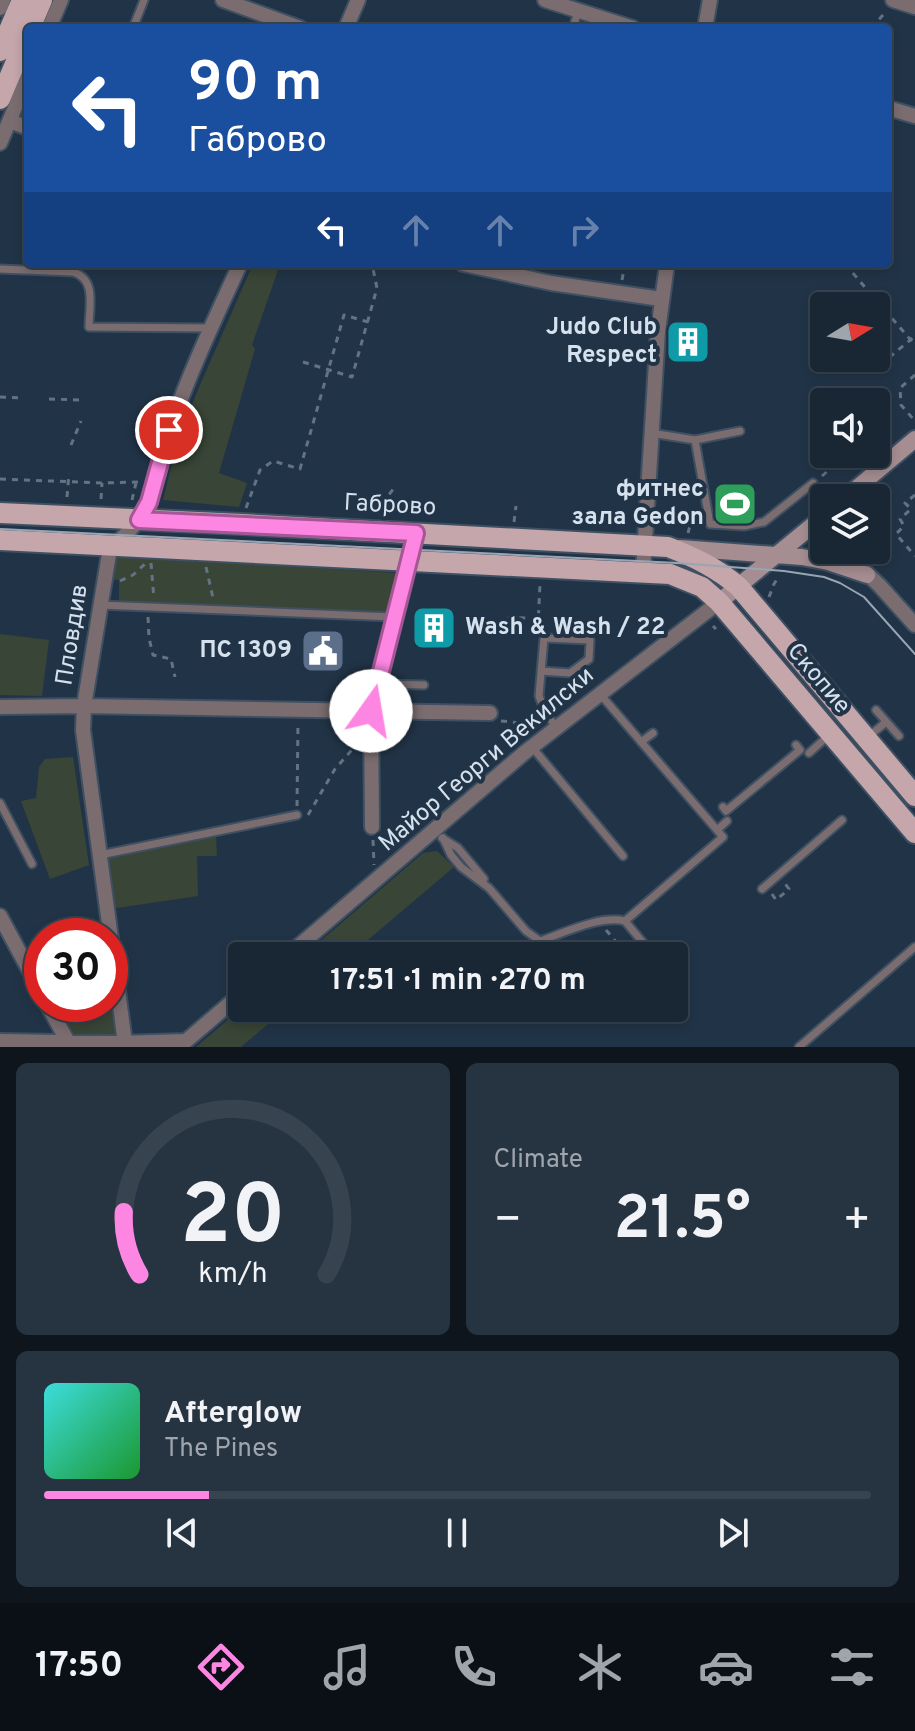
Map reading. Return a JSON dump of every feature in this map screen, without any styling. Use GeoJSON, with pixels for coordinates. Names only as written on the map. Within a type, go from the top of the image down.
{"type":"FeatureCollection","features":[{"type":"Feature","properties":{"kind":"main road"},"geometry":{"type":"LineString","coordinates":[[0,51],[22,0]]}},
{"type":"Feature","properties":{"kind":"main road"},"geometry":{"type":"LineString","coordinates":[[32,24],[42,0]]}},
{"type":"Feature","properties":{"kind":"main road"},"geometry":{"type":"LineString","coordinates":[[0,99],[24,43]]}},
{"type":"Feature","properties":{"kind":"main road","name":"Габрово"},"geometry":{"type":"LineString","coordinates":[[0,513],[668,547]]}},
{"type":"Feature","properties":{"kind":"main road"},"geometry":{"type":"LineString","coordinates":[[0,540],[670,574]]}},
{"type":"Feature","properties":{"kind":"main road","name":"Скопие"},"geometry":{"type":"LineString","coordinates":[[668,547],[738,581],[915,796]]}},
{"type":"Feature","properties":{"kind":"main road","name":"Скопие"},"geometry":{"type":"LineString","coordinates":[[670,574],[702,587],[719,602],[915,833]]}},
{"type":"Feature","properties":{"kind":"street"},"geometry":{"type":"LineString","coordinates":[[0,8],[3,0]]}},
{"type":"Feature","properties":{"kind":"street"},"geometry":{"type":"LineString","coordinates":[[51,24],[61,0]]}},
{"type":"Feature","properties":{"kind":"street"},"geometry":{"type":"LineString","coordinates":[[223,0],[289,24]]}},
{"type":"Feature","properties":{"kind":"street"},"geometry":{"type":"LineString","coordinates":[[348,24],[358,0]]}},
{"type":"Feature","properties":{"kind":"street"},"geometry":{"type":"LineString","coordinates":[[545,0],[620,24]]}},
{"type":"Feature","properties":{"kind":"street"},"geometry":{"type":"LineString","coordinates":[[706,24],[710,0]]}},
{"type":"Feature","properties":{"kind":"street"},"geometry":{"type":"LineString","coordinates":[[893,0],[915,7]]}},
{"type":"Feature","properties":{"kind":"street"},"geometry":{"type":"LineString","coordinates":[[0,143],[24,87]]}},
{"type":"Feature","properties":{"kind":"street"},"geometry":{"type":"LineString","coordinates":[[892,109],[915,116]]}},
{"type":"Feature","properties":{"kind":"street"},"geometry":{"type":"LineString","coordinates":[[10,121],[24,126]]}},
{"type":"Feature","properties":{"kind":"street","name":"Пловдив"},"geometry":{"type":"LineString","coordinates":[[125,1043],[83,730],[84,706],[107,561],[115,545],[139,520],[149,502],[183,392],[238,268]]}},
{"type":"Feature","properties":{"kind":"street"},"geometry":{"type":"LineString","coordinates":[[643,572],[658,331],[666,268]]}},
{"type":"Feature","properties":{"kind":"street"},"geometry":{"type":"LineString","coordinates":[[515,270],[551,283],[661,299]]}},
{"type":"Feature","properties":{"kind":"street"},"geometry":{"type":"LineString","coordinates":[[862,484],[915,439]]}},
{"type":"Feature","properties":{"kind":"street"},"geometry":{"type":"LineString","coordinates":[[719,602],[738,581],[810,532]]}},
{"type":"Feature","properties":{"kind":"street"},"geometry":{"type":"LineString","coordinates":[[372,827],[371,711],[416,533]]}},
{"type":"Feature","properties":{"kind":"street","name":"Габрово"},"geometry":{"type":"LineString","coordinates":[[668,547],[802,557],[867,575]]}},
{"type":"Feature","properties":{"kind":"street"},"geometry":{"type":"LineString","coordinates":[[856,564],[915,625]]}},
{"type":"Feature","properties":{"kind":"street"},"geometry":{"type":"LineString","coordinates":[[670,574],[738,581]]}},
{"type":"Feature","properties":{"kind":"street","name":"Майор Георги Векилски"},"geometry":{"type":"LineString","coordinates":[[304,942],[556,727],[719,602]]}},
{"type":"Feature","properties":{"kind":"street"},"geometry":{"type":"LineString","coordinates":[[0,707],[490,713]]}},
{"type":"Feature","properties":{"kind":"street"},"geometry":{"type":"LineString","coordinates":[[0,916],[24,961]]}},
{"type":"Feature","properties":{"kind":"street"},"geometry":{"type":"LineString","coordinates":[[0,1041],[182,1044],[228,1005]]}},
{"type":"Feature","properties":{"kind":"street"},"geometry":{"type":"LineString","coordinates":[[57,1022],[68,1042]]}},
{"type":"Feature","properties":{"kind":"lane"},"geometry":{"type":"LineString","coordinates":[[135,24],[144,0]]}},
{"type":"Feature","properties":{"kind":"lane"},"geometry":{"type":"LineString","coordinates":[[574,24],[578,11]]}},
{"type":"Feature","properties":{"kind":"lane"},"geometry":{"type":"LineString","coordinates":[[0,269],[81,274],[90,287],[89,327],[211,328]]}},
{"type":"Feature","properties":{"kind":"lane"},"geometry":{"type":"LineString","coordinates":[[651,433],[695,440],[740,431]]}},
{"type":"Feature","properties":{"kind":"lane"},"geometry":{"type":"LineString","coordinates":[[695,440],[710,524],[744,526],[764,522],[813,483]]}},
{"type":"Feature","properties":{"kind":"lane"},"geometry":{"type":"LineString","coordinates":[[101,600],[153,607],[396,617]]}},
{"type":"Feature","properties":{"kind":"lane"},"geometry":{"type":"LineString","coordinates":[[541,671],[570,673],[589,659],[590,640],[544,638],[541,671],[539,696],[545,712],[556,727]]}},
{"type":"Feature","properties":{"kind":"lane"},"geometry":{"type":"LineString","coordinates":[[378,684],[424,685]]}},
{"type":"Feature","properties":{"kind":"lane"},"geometry":{"type":"LineString","coordinates":[[600,694],[723,837],[625,921]]}},
{"type":"Feature","properties":{"kind":"lane"},"geometry":{"type":"LineString","coordinates":[[876,710],[899,736]]}},
{"type":"Feature","properties":{"kind":"lane"},"geometry":{"type":"LineString","coordinates":[[866,738],[886,722]]}},
{"type":"Feature","properties":{"kind":"lane"},"geometry":{"type":"LineString","coordinates":[[641,742],[653,733]]}},
{"type":"Feature","properties":{"kind":"lane"},"geometry":{"type":"LineString","coordinates":[[809,753],[830,734]]}},
{"type":"Feature","properties":{"kind":"lane"},"geometry":{"type":"LineString","coordinates":[[723,807],[726,811],[800,750],[796,745]]}},
{"type":"Feature","properties":{"kind":"lane"},"geometry":{"type":"LineString","coordinates":[[528,750],[623,856]]}},
{"type":"Feature","properties":{"kind":"lane"},"geometry":{"type":"LineString","coordinates":[[0,803],[32,864]]}},
{"type":"Feature","properties":{"kind":"lane"},"geometry":{"type":"LineString","coordinates":[[100,855],[297,815]]}},
{"type":"Feature","properties":{"kind":"lane"},"geometry":{"type":"LineString","coordinates":[[762,889],[842,820]]}},
{"type":"Feature","properties":{"kind":"lane"},"geometry":{"type":"LineString","coordinates":[[717,830],[727,821]]}},
{"type":"Feature","properties":{"kind":"lane"},"geometry":{"type":"LineString","coordinates":[[434,831],[461,867],[489,888],[526,931],[540,941],[607,919],[625,921],[642,942]]}},
{"type":"Feature","properties":{"kind":"lane"},"geometry":{"type":"LineString","coordinates":[[799,1047],[915,947]]}},
{"type":"Feature","properties":{"kind":"path"},"geometry":{"type":"LineString","coordinates":[[875,24],[883,15]]}},
{"type":"Feature","properties":{"kind":"path"},"geometry":{"type":"LineString","coordinates":[[303,362],[352,377],[377,288],[373,268]]}},
{"type":"Feature","properties":{"kind":"path"},"geometry":{"type":"LineString","coordinates":[[623,280],[624,268]]}},
{"type":"Feature","properties":{"kind":"path"},"geometry":{"type":"LineString","coordinates":[[848,268],[915,345]]}},
{"type":"Feature","properties":{"kind":"path"},"geometry":{"type":"LineString","coordinates":[[246,508],[260,470],[273,461],[300,469],[344,315],[368,322]]}},
{"type":"Feature","properties":{"kind":"path"},"geometry":{"type":"LineString","coordinates":[[890,357],[915,336]]}},
{"type":"Feature","properties":{"kind":"path"},"geometry":{"type":"LineString","coordinates":[[915,375],[900,388],[901,405],[915,421]]}},
{"type":"Feature","properties":{"kind":"path"},"geometry":{"type":"LineString","coordinates":[[0,397],[24,398]]}},
{"type":"Feature","properties":{"kind":"path"},"geometry":{"type":"LineString","coordinates":[[49,399],[81,400]]}},
{"type":"Feature","properties":{"kind":"path"},"geometry":{"type":"LineString","coordinates":[[71,445],[81,421]]}},
{"type":"Feature","properties":{"kind":"path"},"geometry":{"type":"LineString","coordinates":[[813,483],[830,468]]}},
{"type":"Feature","properties":{"kind":"path"},"geometry":{"type":"LineString","coordinates":[[67,497],[69,473]]}},
{"type":"Feature","properties":{"kind":"path"},"geometry":{"type":"LineString","coordinates":[[0,479],[136,483],[155,479]]}},
{"type":"Feature","properties":{"kind":"path"},"geometry":{"type":"LineString","coordinates":[[101,499],[102,483]]}},
{"type":"Feature","properties":{"kind":"path"},"geometry":{"type":"LineString","coordinates":[[132,500],[136,483]]}},
{"type":"Feature","properties":{"kind":"path"},"geometry":{"type":"LineString","coordinates":[[379,515],[379,508],[394,488]]}},
{"type":"Feature","properties":{"kind":"path"},"geometry":{"type":"LineString","coordinates":[[915,495],[905,503],[911,509],[900,519],[904,526],[896,534],[915,556]]}},
{"type":"Feature","properties":{"kind":"path"},"geometry":{"type":"LineString","coordinates":[[514,522],[516,506]]}},
{"type":"Feature","properties":{"kind":"path"},"geometry":{"type":"LineString","coordinates":[[688,533],[691,522],[710,524]]}},
{"type":"Feature","properties":{"kind":"path"},"geometry":{"type":"LineString","coordinates":[[101,600],[123,579],[133,575],[150,556],[153,607],[148,619],[149,638],[153,655],[171,659],[175,677]]}},
{"type":"Feature","properties":{"kind":"path"},"geometry":{"type":"LineString","coordinates":[[204,559],[216,610]]}},
{"type":"Feature","properties":{"kind":"path"},"geometry":{"type":"LineString","coordinates":[[540,577],[538,625],[544,638]]}},
{"type":"Feature","properties":{"kind":"path"},"geometry":{"type":"LineString","coordinates":[[771,596],[778,577],[786,578]]}},
{"type":"Feature","properties":{"kind":"path"},"geometry":{"type":"LineString","coordinates":[[497,624],[510,617],[538,619]]}},
{"type":"Feature","properties":{"kind":"path"},"geometry":{"type":"LineString","coordinates":[[297,815],[298,710]]}},
{"type":"Feature","properties":{"kind":"path"},"geometry":{"type":"LineString","coordinates":[[490,713],[495,721],[521,723],[521,749],[528,750]]}},
{"type":"Feature","properties":{"kind":"path"},"geometry":{"type":"LineString","coordinates":[[306,818],[335,769],[372,728]]}},
{"type":"Feature","properties":{"kind":"path"},"geometry":{"type":"LineString","coordinates":[[376,881],[372,827],[434,831]]}},
{"type":"Feature","properties":{"kind":"path"},"geometry":{"type":"LineString","coordinates":[[776,900],[786,891]]}},
{"type":"Feature","properties":{"kind":"path"},"geometry":{"type":"LineString","coordinates":[[599,921],[616,942]]}},
{"type":"Feature","properties":{"kind":"green space"},"geometry":{"type":"Polygon","coordinates":[[[251,268],[279,268],[252,345],[255,349],[219,473],[247,483],[239,507],[163,500],[178,439],[251,268]]]}},
{"type":"Feature","properties":{"kind":"green space"},"geometry":{"type":"Polygon","coordinates":[[[113,557],[397,573],[388,613],[119,601],[119,580],[109,579],[113,557]]]}},
{"type":"Feature","properties":{"kind":"green space"},"geometry":{"type":"Polygon","coordinates":[[[0,634],[49,640],[42,696],[0,695],[0,634]]]}},
{"type":"Feature","properties":{"kind":"green space"},"geometry":{"type":"Polygon","coordinates":[[[73,757],[89,865],[50,879],[21,801],[36,798],[39,767],[45,759],[73,757]]]}},
{"type":"Feature","properties":{"kind":"green space"},"geometry":{"type":"Polygon","coordinates":[[[216,834],[217,856],[197,856],[198,896],[110,909],[103,857],[216,834]]]}},
{"type":"Feature","properties":{"kind":"green space"},"geometry":{"type":"Polygon","coordinates":[[[437,851],[454,867],[366,942],[319,942],[423,853],[437,851]]]}},
{"type":"Feature","properties":{"kind":"green space"},"geometry":{"type":"Polygon","coordinates":[[[228,1020],[270,1022],[241,1047],[196,1047],[228,1020]]]}},
{"type":"Feature","properties":{"kind":"green space"},"geometry":{"type":"Polygon","coordinates":[[[60,1022],[116,1022],[118,1037],[70,1036],[60,1022]]]}},
{"type":"Feature","properties":{"kind":"tram line"},"geometry":{"type":"LineString","coordinates":[[0,529],[784,571],[824,577],[864,597],[915,654]]}},
{"type":"Feature","properties":{"kind":"place","name":"Judo Club Respect"},"geometry":{"type":"Point","coordinates":[688,342]}},
{"type":"Feature","properties":{"kind":"place","name":"фитнес зала Gedon"},"geometry":{"type":"Point","coordinates":[735,504]}},
{"type":"Feature","properties":{"kind":"place","name":"Wash & Wash / 22"},"geometry":{"type":"Point","coordinates":[434,628]}},
{"type":"Feature","properties":{"kind":"place","name":"ПС 1309"},"geometry":{"type":"Point","coordinates":[323,651]}},
{"type":"Feature","properties":{"kind":"route"},"geometry":{"type":"LineString","coordinates":[[169,430],[149,502],[139,520],[416,533],[371,711]]}}]}
